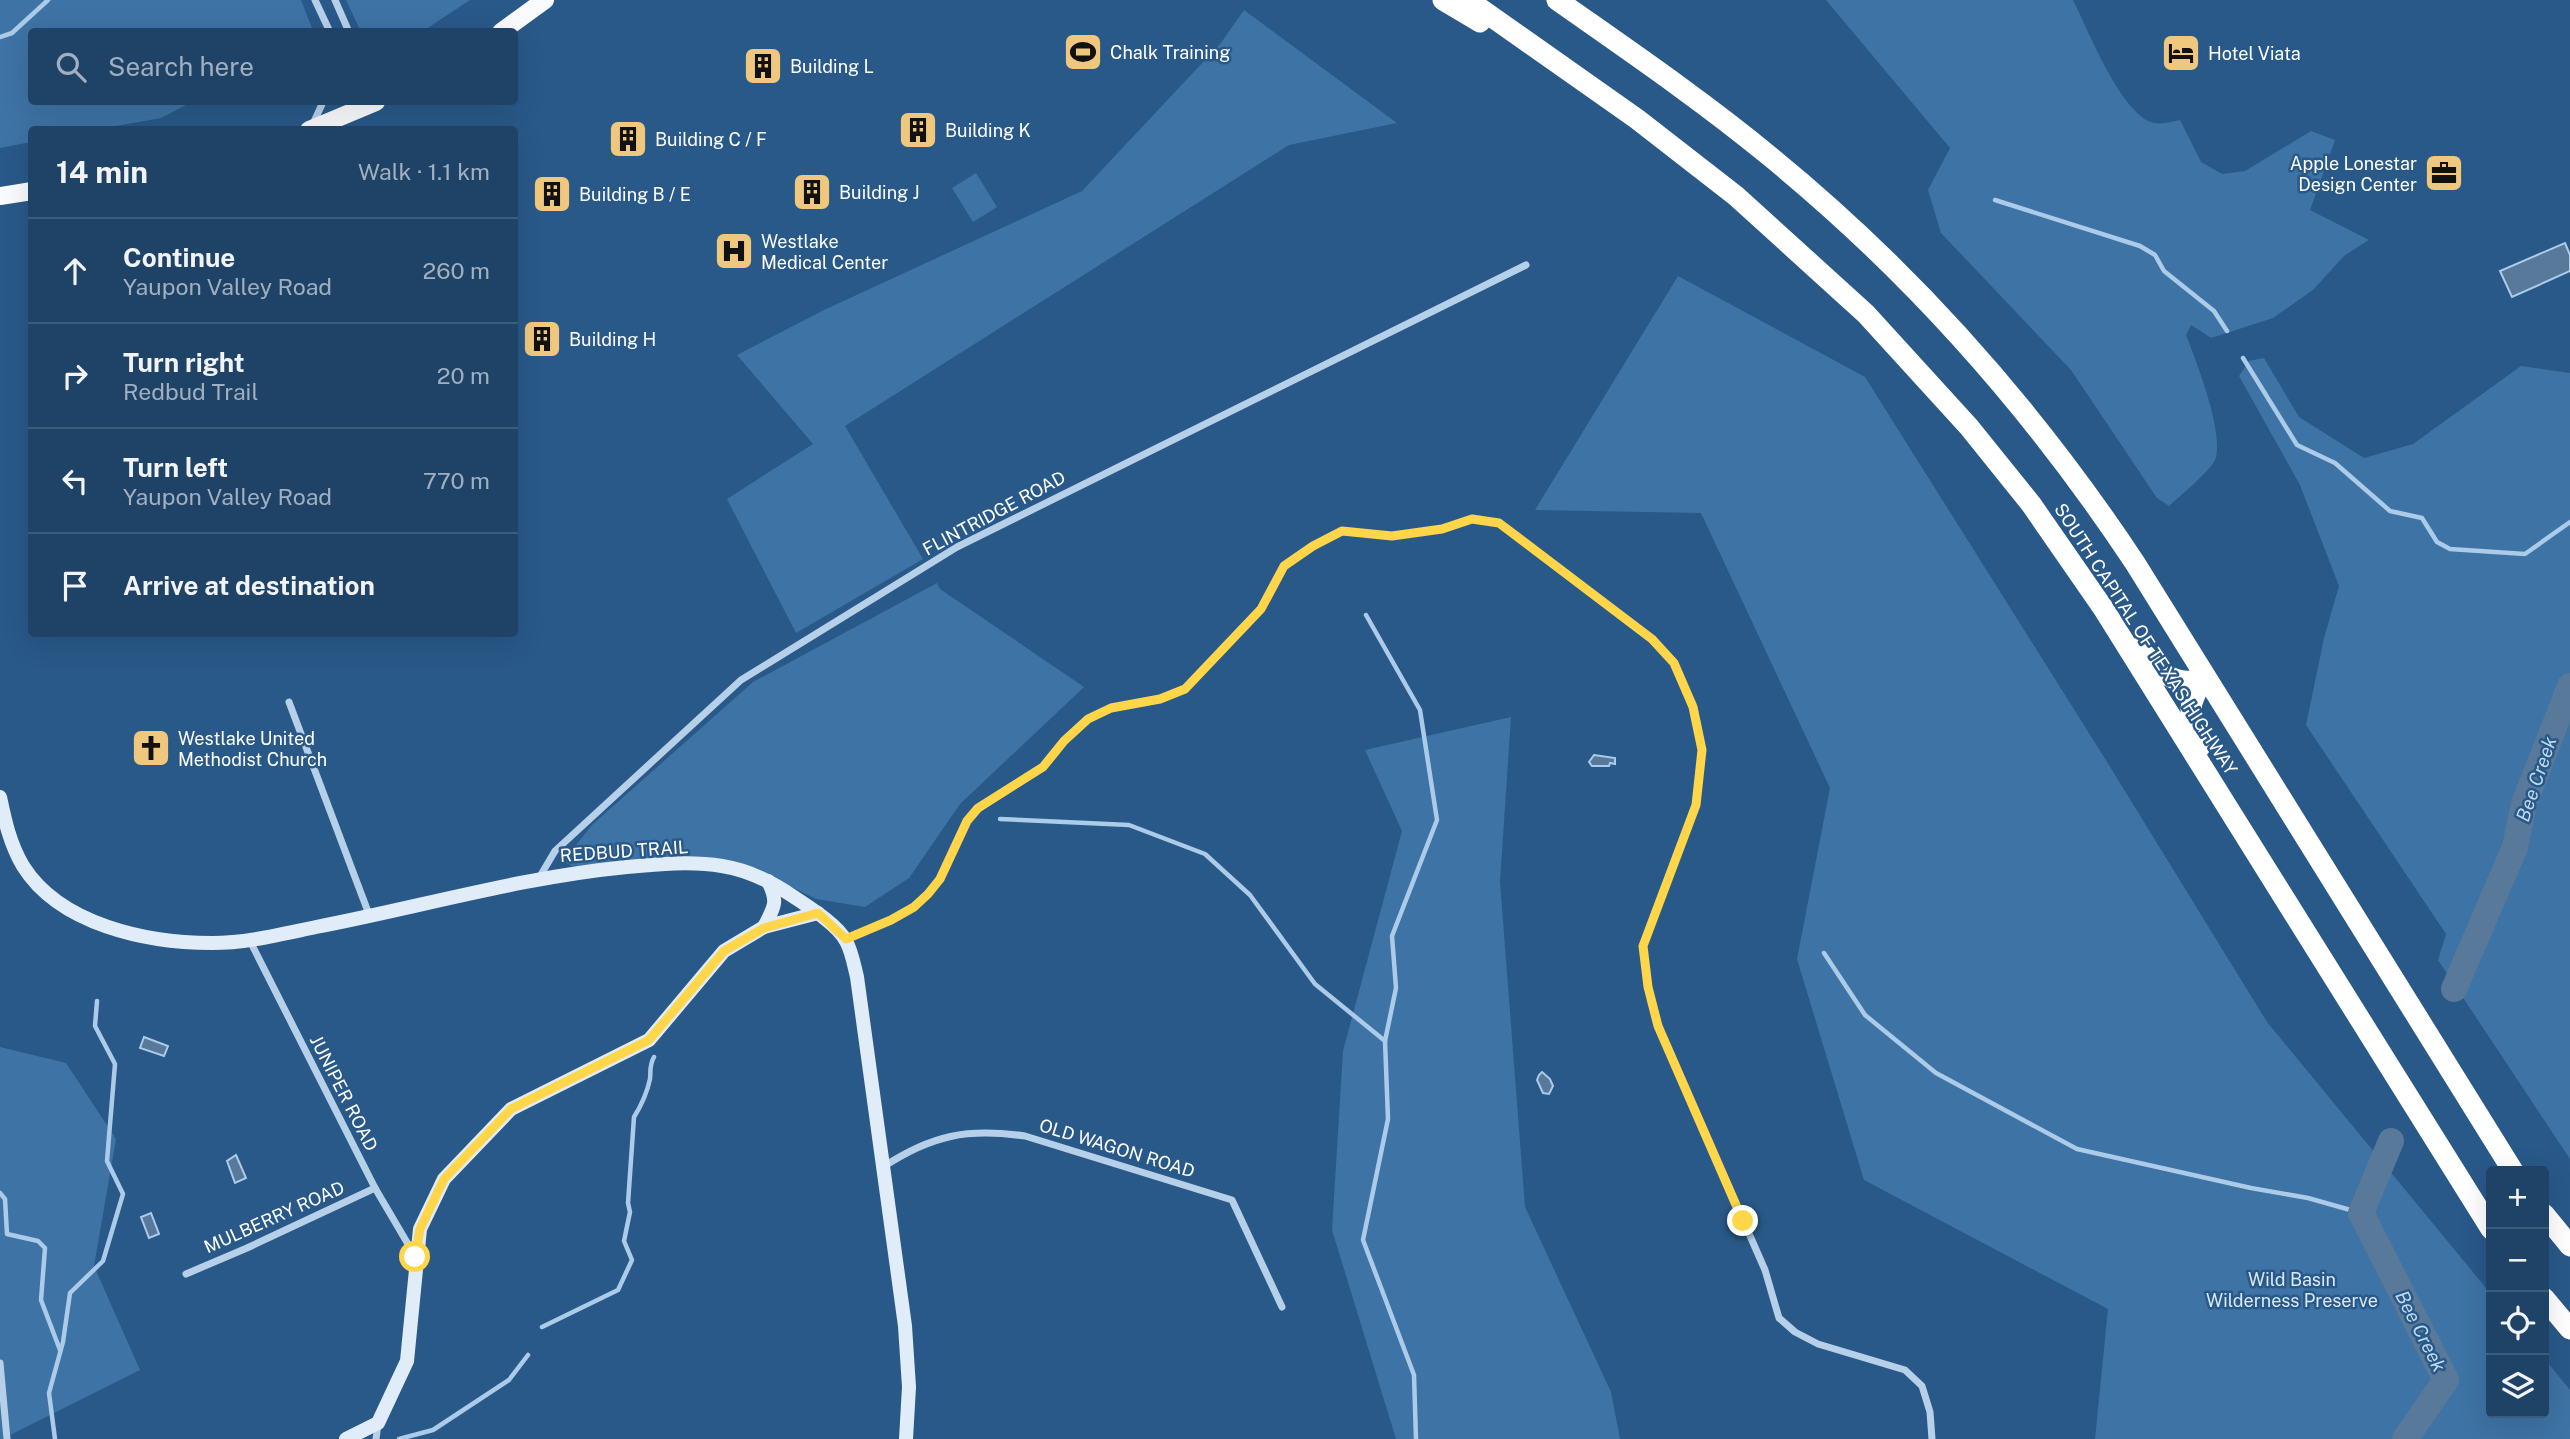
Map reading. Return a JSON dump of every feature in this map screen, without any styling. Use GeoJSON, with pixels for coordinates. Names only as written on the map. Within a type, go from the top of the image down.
{"type":"FeatureCollection","features":[{"type":"Feature","properties":{"kind":"highway"},"geometry":{"type":"LineString","coordinates":[[1443,0],[1618,104]]}},
{"type":"Feature","properties":{"kind":"highway","name":"SOUTH CAPITAL OF TEXAS HIGHWAY"},"geometry":{"type":"LineString","coordinates":[[1468,0],[1618,104],[1736,196],[1866,314],[1993,455],[2039,514],[2089,587],[2486,1221]]}},
{"type":"Feature","properties":{"kind":"highway","name":"SOUTH CAPITAL OF TEXAS HIGHWAY"},"geometry":{"type":"LineString","coordinates":[[1560,0],[1671,80],[1768,155],[1834,212],[1931,305],[2013,397],[2084,489],[2135,563],[2510,1166]]}},
{"type":"Feature","properties":{"kind":"highway"},"geometry":{"type":"LineString","coordinates":[[2089,587],[2152,663],[2164,673],[2185,682],[2206,678]]}},
{"type":"Feature","properties":{"kind":"highway"},"geometry":{"type":"LineString","coordinates":[[2206,678],[2196,693],[2190,713],[2215,788]]}},
{"type":"Feature","properties":{"kind":"highway"},"geometry":{"type":"LineString","coordinates":[[2549,1304],[2570,1329]]}},
{"type":"Feature","properties":{"kind":"main road"},"geometry":{"type":"LineString","coordinates":[[506,28],[545,0]]}},
{"type":"Feature","properties":{"kind":"main road"},"geometry":{"type":"LineString","coordinates":[[317,126],[369,105]]}},
{"type":"Feature","properties":{"kind":"main road"},"geometry":{"type":"LineString","coordinates":[[0,196],[28,192]]}},
{"type":"Feature","properties":{"kind":"street"},"geometry":{"type":"LineString","coordinates":[[315,0],[328,28]]}},
{"type":"Feature","properties":{"kind":"street"},"geometry":{"type":"LineString","coordinates":[[335,0],[347,28]]}},
{"type":"Feature","properties":{"kind":"street"},"geometry":{"type":"LineString","coordinates":[[311,126],[322,105]]}},
{"type":"Feature","properties":{"kind":"street","name":"FLINTRIDGE ROAD"},"geometry":{"type":"LineString","coordinates":[[539,878],[555,851],[741,680],[957,547],[1526,265]]}},
{"type":"Feature","properties":{"kind":"street"},"geometry":{"type":"LineString","coordinates":[[906,1439],[909,1387],[905,1326],[857,977],[846,939],[914,907],[940,879],[967,821],[978,808],[1043,767],[1064,741],[1088,719],[1111,708],[1160,699],[1185,689],[1261,609],[1284,566],[1313,546],[1342,531],[1392,536],[1442,529],[1472,519],[1499,523],[1652,639],[1674,663],[1693,707],[1702,750],[1696,805],[1643,946],[1648,987],[1658,1026],[1765,1270],[1779,1318],[1794,1332],[1818,1344],[1905,1370],[1923,1386],[1930,1412],[1932,1439]]}},
{"type":"Feature","properties":{"kind":"street"},"geometry":{"type":"LineString","coordinates":[[289,702],[370,917]]}},
{"type":"Feature","properties":{"kind":"street","name":"REDBUD TRAIL"},"geometry":{"type":"LineString","coordinates":[[0,797],[5,841],[40,887],[63,905],[92,920],[129,933],[175,941],[213,943],[250,940],[370,917],[539,878],[607,869],[690,864],[722,866],[768,881],[818,913],[846,939]]}},
{"type":"Feature","properties":{"kind":"street"},"geometry":{"type":"LineString","coordinates":[[764,928],[775,907],[775,894],[768,881]]}},
{"type":"Feature","properties":{"kind":"street"},"geometry":{"type":"LineString","coordinates":[[376,1439],[378,1423],[407,1361],[415,1257],[420,1229],[444,1179],[511,1109],[649,1040],[724,951],[764,928],[818,913]]}},
{"type":"Feature","properties":{"kind":"street","name":"JUNIPER ROAD"},"geometry":{"type":"LineString","coordinates":[[250,940],[375,1188],[415,1257]]}},
{"type":"Feature","properties":{"kind":"street","name":"OLD WAGON ROAD"},"geometry":{"type":"LineString","coordinates":[[883,1168],[926,1143],[947,1136],[989,1131],[1025,1136],[1232,1200],[1282,1307]]}},
{"type":"Feature","properties":{"kind":"street","name":"MULBERRY ROAD"},"geometry":{"type":"LineString","coordinates":[[186,1274],[375,1188]]}},
{"type":"Feature","properties":{"kind":"street"},"geometry":{"type":"LineString","coordinates":[[0,1363],[7,1439]]}},
{"type":"Feature","properties":{"kind":"street"},"geometry":{"type":"LineString","coordinates":[[346,1439],[378,1423]]}},
{"type":"Feature","properties":{"kind":"green space"},"geometry":{"type":"Polygon","coordinates":[[[0,0],[301,0],[312,28],[28,28],[28,105],[186,105],[161,118],[116,126],[28,126],[28,143],[0,148],[0,0]]]}},
{"type":"Feature","properties":{"kind":"green space"},"geometry":{"type":"Polygon","coordinates":[[[346,0],[470,0],[428,28],[359,28],[346,0]]]}},
{"type":"Feature","properties":{"kind":"green space"},"geometry":{"type":"Polygon","coordinates":[[[1826,0],[2073,0],[2105,66],[2125,99],[2148,121],[2164,123],[2180,120],[2201,162],[2222,174],[2245,171],[2311,131],[2335,140],[2310,210],[2369,240],[2344,256],[2313,290],[2273,318],[2211,338],[2191,325],[2186,335],[2213,416],[2217,448],[2212,464],[2169,506],[2157,498],[2071,370],[1941,233],[1928,190],[1950,148],[1826,0]]]}},
{"type":"Feature","properties":{"kind":"green space"},"geometry":{"type":"Polygon","coordinates":[[[1244,10],[1397,123],[1289,145],[845,426],[923,559],[796,633],[727,499],[813,444],[737,355],[824,310],[1082,191],[1221,43],[1244,10]]]}},
{"type":"Feature","properties":{"kind":"green space"},"geometry":{"type":"Polygon","coordinates":[[[976,173],[997,207],[973,222],[952,188],[976,173]]]}},
{"type":"Feature","properties":{"kind":"green space","name":"Wild Basin Wilderness Preserve"},"geometry":{"type":"Polygon","coordinates":[[[1678,276],[1865,377],[2267,1022],[2486,1288],[2486,1418],[2549,1418],[2549,1364],[2570,1390],[2570,1439],[2095,1439],[2108,1309],[1864,1180],[1797,959],[1830,788],[1701,513],[1535,510],[1678,276]]]}},
{"type":"Feature","properties":{"kind":"green space"},"geometry":{"type":"Polygon","coordinates":[[[2264,358],[2299,417],[2364,458],[2413,444],[2521,366],[2570,373],[2570,1159],[2438,960],[2446,934],[2306,725],[2324,638],[2339,586],[2300,485],[2239,376],[2249,361],[2264,358]]]}},
{"type":"Feature","properties":{"kind":"green space"},"geometry":{"type":"Polygon","coordinates":[[[937,583],[940,589],[1084,687],[960,804],[909,878],[865,907],[816,899],[746,864],[697,857],[572,866],[563,861],[593,824],[753,682],[937,583]]]}},
{"type":"Feature","properties":{"kind":"green space"},"geometry":{"type":"Polygon","coordinates":[[[1511,717],[1500,882],[1525,1207],[1611,1392],[1620,1439],[1396,1439],[1332,1230],[1343,1051],[1402,831],[1365,750],[1511,717]]]}},
{"type":"Feature","properties":{"kind":"green space"},"geometry":{"type":"Polygon","coordinates":[[[0,1047],[66,1063],[116,1139],[94,1266],[140,1370],[2,1439],[0,1439],[0,1047]]]}},
{"type":"Feature","properties":{"kind":"shaded area"},"geometry":{"type":"Polygon","coordinates":[[[2565,243],[2570,255],[2570,271],[2512,297],[2500,271],[2565,243]]]}},
{"type":"Feature","properties":{"kind":"shaded area"},"geometry":{"type":"Polygon","coordinates":[[[1594,755],[1615,758],[1615,764],[1592,766],[1589,762],[1594,755]]]}},
{"type":"Feature","properties":{"kind":"shaded area"},"geometry":{"type":"Polygon","coordinates":[[[144,1037],[168,1046],[164,1056],[140,1048],[144,1037]]]}},
{"type":"Feature","properties":{"kind":"shaded area"},"geometry":{"type":"Polygon","coordinates":[[[1542,1072],[1553,1086],[1549,1094],[1543,1093],[1537,1080],[1542,1072]]]}},
{"type":"Feature","properties":{"kind":"shaded area"},"geometry":{"type":"Polygon","coordinates":[[[236,1155],[246,1178],[235,1183],[227,1161],[236,1155]]]}},
{"type":"Feature","properties":{"kind":"shaded area"},"geometry":{"type":"Polygon","coordinates":[[[151,1213],[159,1234],[149,1238],[141,1217],[151,1213]]]}},
{"type":"Feature","properties":{"kind":"waterway"},"geometry":{"type":"LineString","coordinates":[[0,37],[12,33],[48,0]]}},
{"type":"Feature","properties":{"kind":"waterway"},"geometry":{"type":"LineString","coordinates":[[1995,200],[2140,246],[2155,255],[2164,271],[2214,311],[2227,331]]}},
{"type":"Feature","properties":{"kind":"waterway"},"geometry":{"type":"LineString","coordinates":[[2243,358],[2297,445],[2335,463],[2390,511],[2422,518],[2437,542],[2450,549],[2525,554],[2570,522]]}},
{"type":"Feature","properties":{"kind":"waterway"},"geometry":{"type":"LineString","coordinates":[[1366,615],[1420,710],[1437,820],[1392,936],[1396,988],[1385,1041],[1388,1119],[1363,1240],[1414,1375],[1416,1439]]}},
{"type":"Feature","properties":{"kind":"waterway","name":"Bee Creek"},"geometry":{"type":"LineString","coordinates":[[2454,989],[2515,847],[2524,804],[2570,686]]}},
{"type":"Feature","properties":{"kind":"waterway"},"geometry":{"type":"LineString","coordinates":[[1000,819],[1129,825],[1205,854],[1250,895],[1315,984],[1385,1041]]}},
{"type":"Feature","properties":{"kind":"waterway"},"geometry":{"type":"LineString","coordinates":[[1824,953],[1865,1015],[1936,1073],[2077,1149],[2308,1198],[2361,1213]]}},
{"type":"Feature","properties":{"kind":"waterway"},"geometry":{"type":"LineString","coordinates":[[55,1439],[49,1393],[63,1342],[70,1293],[103,1261],[123,1194],[107,1161],[115,1064],[95,1026],[97,1001]]}},
{"type":"Feature","properties":{"kind":"waterway"},"geometry":{"type":"LineString","coordinates":[[542,1327],[618,1290],[632,1260],[624,1241],[630,1212],[628,1203],[634,1117],[647,1089],[654,1057]]}},
{"type":"Feature","properties":{"kind":"waterway","name":"Bee Creek"},"geometry":{"type":"LineString","coordinates":[[2391,1141],[2361,1213],[2446,1380],[2405,1439]]}},
{"type":"Feature","properties":{"kind":"waterway"},"geometry":{"type":"LineString","coordinates":[[0,1193],[5,1199],[7,1234],[38,1241],[45,1248],[41,1300],[60,1350]]}},
{"type":"Feature","properties":{"kind":"waterway"},"geometry":{"type":"LineString","coordinates":[[399,1439],[433,1430],[509,1380],[528,1355]]}},
{"type":"Feature","properties":{"kind":"place","name":"Chalk Training"},"geometry":{"type":"Point","coordinates":[1083,52]}},
{"type":"Feature","properties":{"kind":"place","name":"Hotel Viata"},"geometry":{"type":"Point","coordinates":[2181,53]}},
{"type":"Feature","properties":{"kind":"place","name":"Building L"},"geometry":{"type":"Point","coordinates":[763,66]}},
{"type":"Feature","properties":{"kind":"place","name":"Building K"},"geometry":{"type":"Point","coordinates":[918,130]}},
{"type":"Feature","properties":{"kind":"place","name":"Building C / F"},"geometry":{"type":"Point","coordinates":[628,139]}},
{"type":"Feature","properties":{"kind":"place","name":"Apple Lonestar Design Center"},"geometry":{"type":"Point","coordinates":[2444,173]}},
{"type":"Feature","properties":{"kind":"place","name":"Building J"},"geometry":{"type":"Point","coordinates":[812,192]}},
{"type":"Feature","properties":{"kind":"place","name":"Building B / E"},"geometry":{"type":"Point","coordinates":[552,194]}},
{"type":"Feature","properties":{"kind":"place","name":"Westlake Medical Center"},"geometry":{"type":"Point","coordinates":[734,251]}},
{"type":"Feature","properties":{"kind":"place","name":"Building H"},"geometry":{"type":"Point","coordinates":[542,339]}},
{"type":"Feature","properties":{"kind":"place","name":"Westlake United Methodist Church"},"geometry":{"type":"Point","coordinates":[151,748]}},
{"type":"Feature","properties":{"kind":"route"},"geometry":{"type":"LineString","coordinates":[[415,1257],[420,1229],[444,1179],[511,1109],[649,1040],[724,951],[764,928],[818,913],[846,939],[914,907],[940,879],[967,821],[978,808],[1043,767],[1064,741],[1088,719],[1111,708],[1160,699],[1185,689],[1261,609],[1284,566],[1313,546],[1342,531],[1392,536],[1442,529],[1472,519],[1499,523],[1652,639],[1674,663],[1693,707],[1702,750],[1696,805],[1643,946],[1648,987],[1658,1026],[1743,1221]]}}]}
